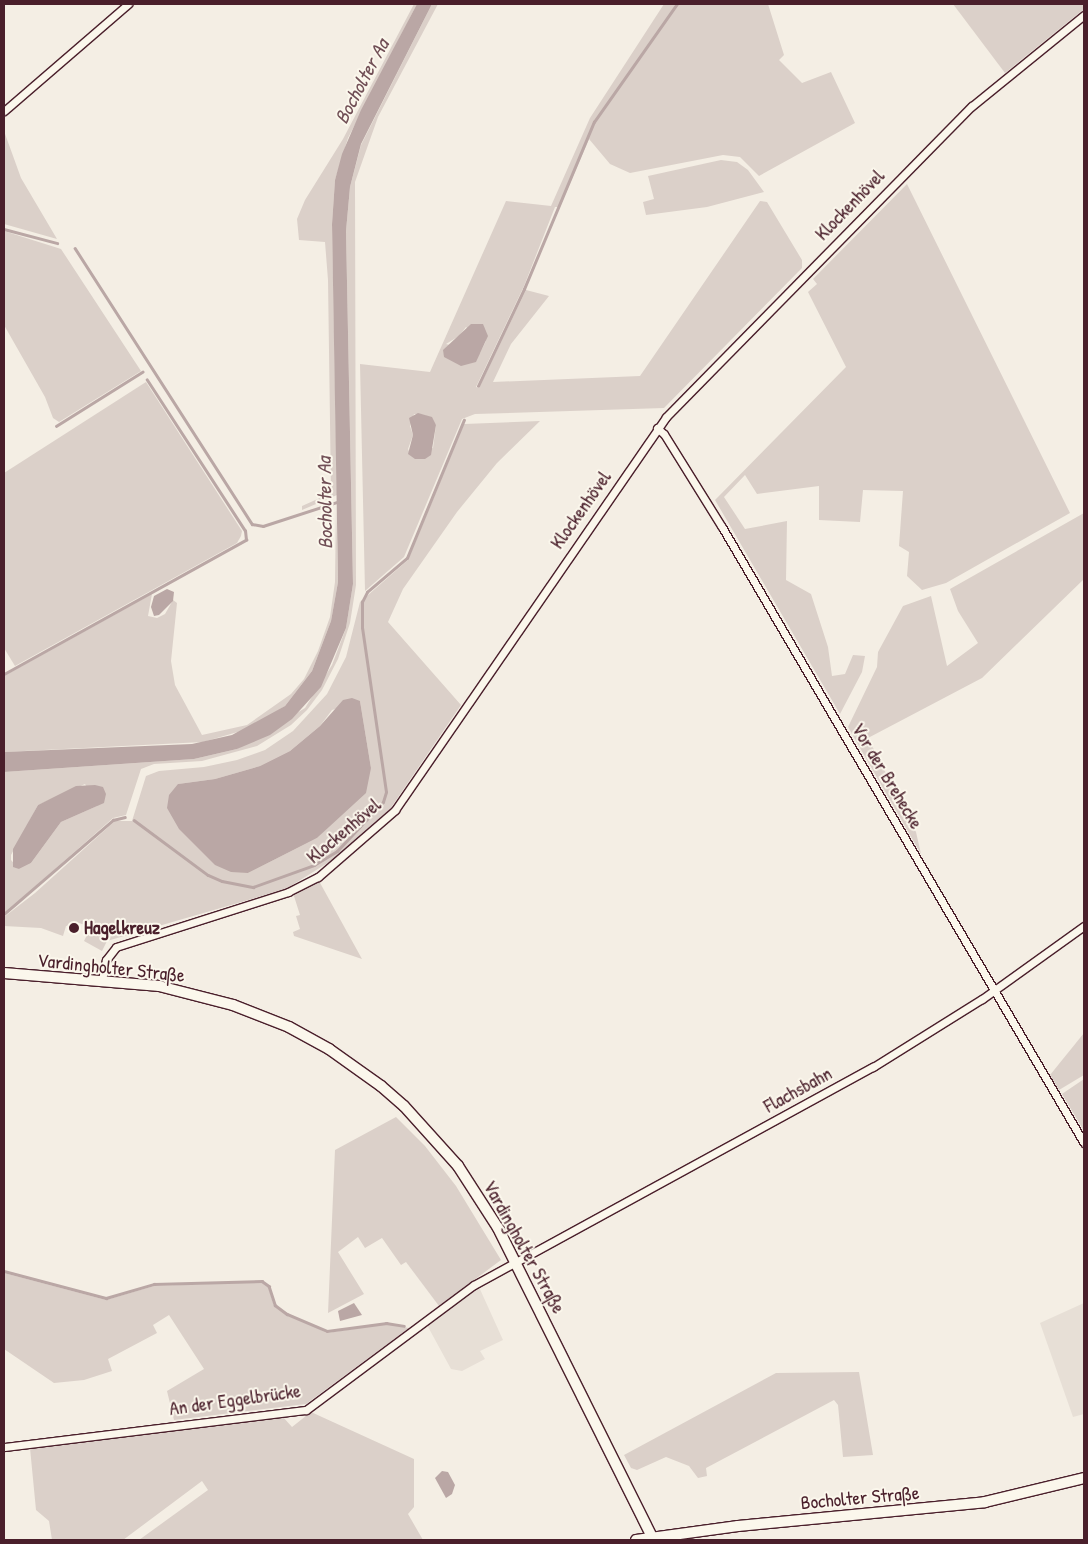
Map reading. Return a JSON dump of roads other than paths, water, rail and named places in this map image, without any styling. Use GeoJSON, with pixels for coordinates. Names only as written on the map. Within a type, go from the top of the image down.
{"type":"FeatureCollection","features":[{"type":"Feature","properties":{"kind":"street"},"geometry":{"type":"LineString","coordinates":[[4,110],[128,4]]}},
{"type":"Feature","properties":{"kind":"street","name":"Klockenhövel"},"geometry":{"type":"LineString","coordinates":[[102,980],[106,960],[116,947],[288,892],[324,872],[396,810],[657,428],[972,106],[1084,15]]}},
{"type":"Feature","properties":{"kind":"street","name":"Vor der Brehecke"},"geometry":{"type":"LineString","coordinates":[[657,428],[664,434],[722,527],[995,989],[1084,1144]]}},
{"type":"Feature","properties":{"kind":"street","name":"Flachsbahn"},"geometry":{"type":"LineString","coordinates":[[514,1261],[873,1068],[995,989],[1084,926]]}},
{"type":"Feature","properties":{"kind":"street","name":"Vardingholter Straße"},"geometry":{"type":"LineString","coordinates":[[4,973],[159,986],[233,1005],[289,1027],[329,1049],[381,1086],[430,1134],[458,1166],[498,1228],[652,1537]]}},
{"type":"Feature","properties":{"kind":"street","name":"An der Eggelbrücke"},"geometry":{"type":"LineString","coordinates":[[4,1447],[306,1410],[474,1285],[514,1261]]}},
{"type":"Feature","properties":{"kind":"street","name":"Bocholter Straße"},"geometry":{"type":"LineString","coordinates":[[636,1540],[738,1526],[951,1507],[1015,1496],[1084,1478]]}},
{"type":"Feature","properties":{"kind":"waterway"},"geometry":{"type":"LineString","coordinates":[[478,386],[524,289],[594,122],[677,4]]}},
{"type":"Feature","properties":{"kind":"waterway"},"geometry":{"type":"LineString","coordinates":[[4,229],[57,243]]}},
{"type":"Feature","properties":{"kind":"waterway","name":"Bocholter Aa"},"geometry":{"type":"LineString","coordinates":[[75,248],[252,524],[263,526],[340,501]]}},
{"type":"Feature","properties":{"kind":"waterway"},"geometry":{"type":"LineString","coordinates":[[56,426],[142,372]]}},
{"type":"Feature","properties":{"kind":"waterway"},"geometry":{"type":"LineString","coordinates":[[4,674],[246,540],[245,531],[147,380]]}},
{"type":"Feature","properties":{"kind":"waterway"},"geometry":{"type":"LineString","coordinates":[[134,820],[208,875],[222,881],[253,887],[314,865],[337,851],[383,802],[386,792],[362,628],[362,602],[367,592],[407,558],[464,420]]}},
{"type":"Feature","properties":{"kind":"waterway"},"geometry":{"type":"LineString","coordinates":[[4,914],[113,820],[125,817]]}},
{"type":"Feature","properties":{"kind":"waterway"},"geometry":{"type":"LineString","coordinates":[[4,1271],[106,1298],[154,1284],[262,1281],[269,1286],[275,1305],[287,1314],[327,1331],[386,1323],[404,1326]]}},
{"type":"Feature","properties":{"kind":"place","name":"Hagelkreuz"},"geometry":{"type":"Point","coordinates":[74,928]}}]}
